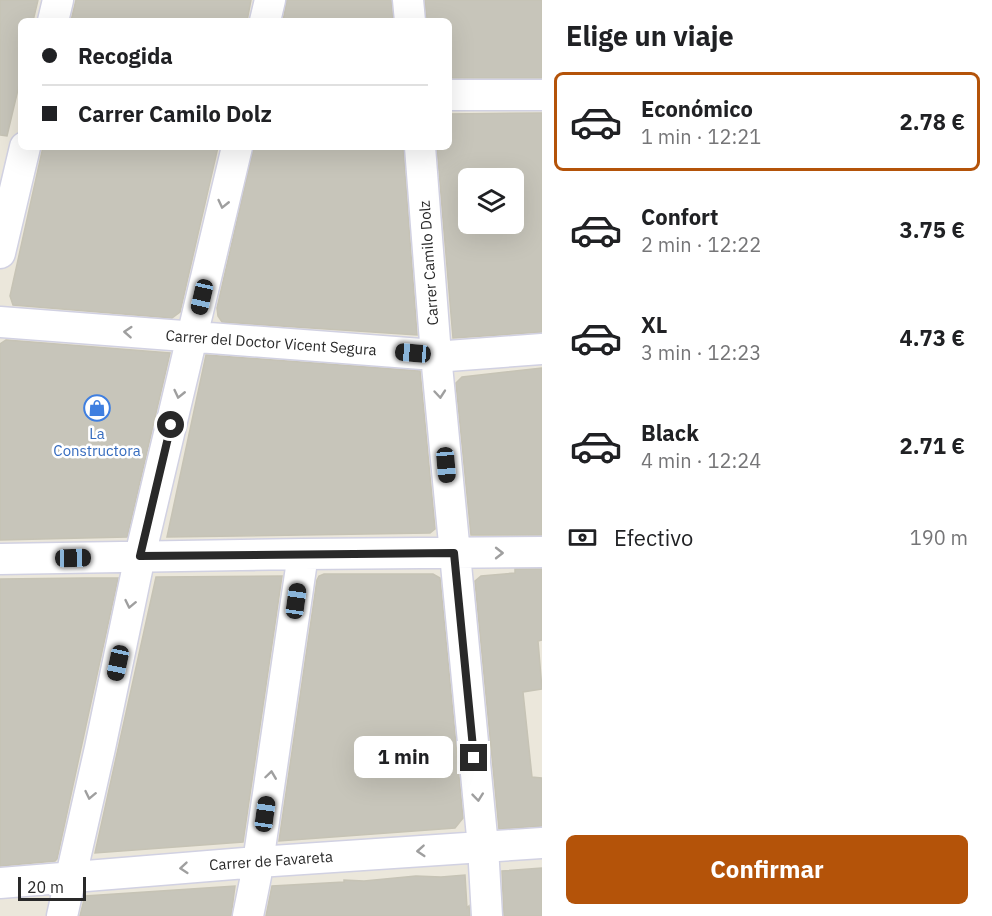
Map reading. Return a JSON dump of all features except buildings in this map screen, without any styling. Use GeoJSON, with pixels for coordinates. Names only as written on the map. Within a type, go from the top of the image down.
{"type":"FeatureCollection","features":[{"type":"Feature","properties":{"kind":"street"},"geometry":{"type":"LineString","coordinates":[[54,18],[58,0]]}},
{"type":"Feature","properties":{"kind":"street"},"geometry":{"type":"LineString","coordinates":[[266,18],[270,0]]}},
{"type":"Feature","properties":{"kind":"street"},"geometry":{"type":"LineString","coordinates":[[408,0],[410,18]]}},
{"type":"Feature","properties":{"kind":"street"},"geometry":{"type":"LineString","coordinates":[[452,95],[542,95]]}},
{"type":"Feature","properties":{"kind":"street"},"geometry":{"type":"LineString","coordinates":[[0,253],[24,150]]}},
{"type":"Feature","properties":{"kind":"street"},"geometry":{"type":"LineString","coordinates":[[62,916],[140,556],[236,150]]}},
{"type":"Feature","properties":{"kind":"street","name":"Carrer Camilo Dolz"},"geometry":{"type":"LineString","coordinates":[[420,150],[436,355],[488,916]]}},
{"type":"Feature","properties":{"kind":"street","name":"Carrer del Doctor Vicent Segura"},"geometry":{"type":"LineString","coordinates":[[0,322],[448,356],[542,349]]}},
{"type":"Feature","properties":{"kind":"street"},"geometry":{"type":"LineString","coordinates":[[0,560],[140,556],[542,552]]}},
{"type":"Feature","properties":{"kind":"street"},"geometry":{"type":"LineString","coordinates":[[248,916],[303,554]]}},
{"type":"Feature","properties":{"kind":"street","name":"Carrer de Favareta"},"geometry":{"type":"LineString","coordinates":[[0,883],[258,862],[542,843]]}},
{"type":"Feature","properties":{"kind":"place","name":"La Constructora"},"geometry":{"type":"Point","coordinates":[97,408]}},
{"type":"Feature","properties":{"kind":"route"},"geometry":{"type":"LineString","coordinates":[[171,425],[140,556],[454,553],[474,758]]}}]}
